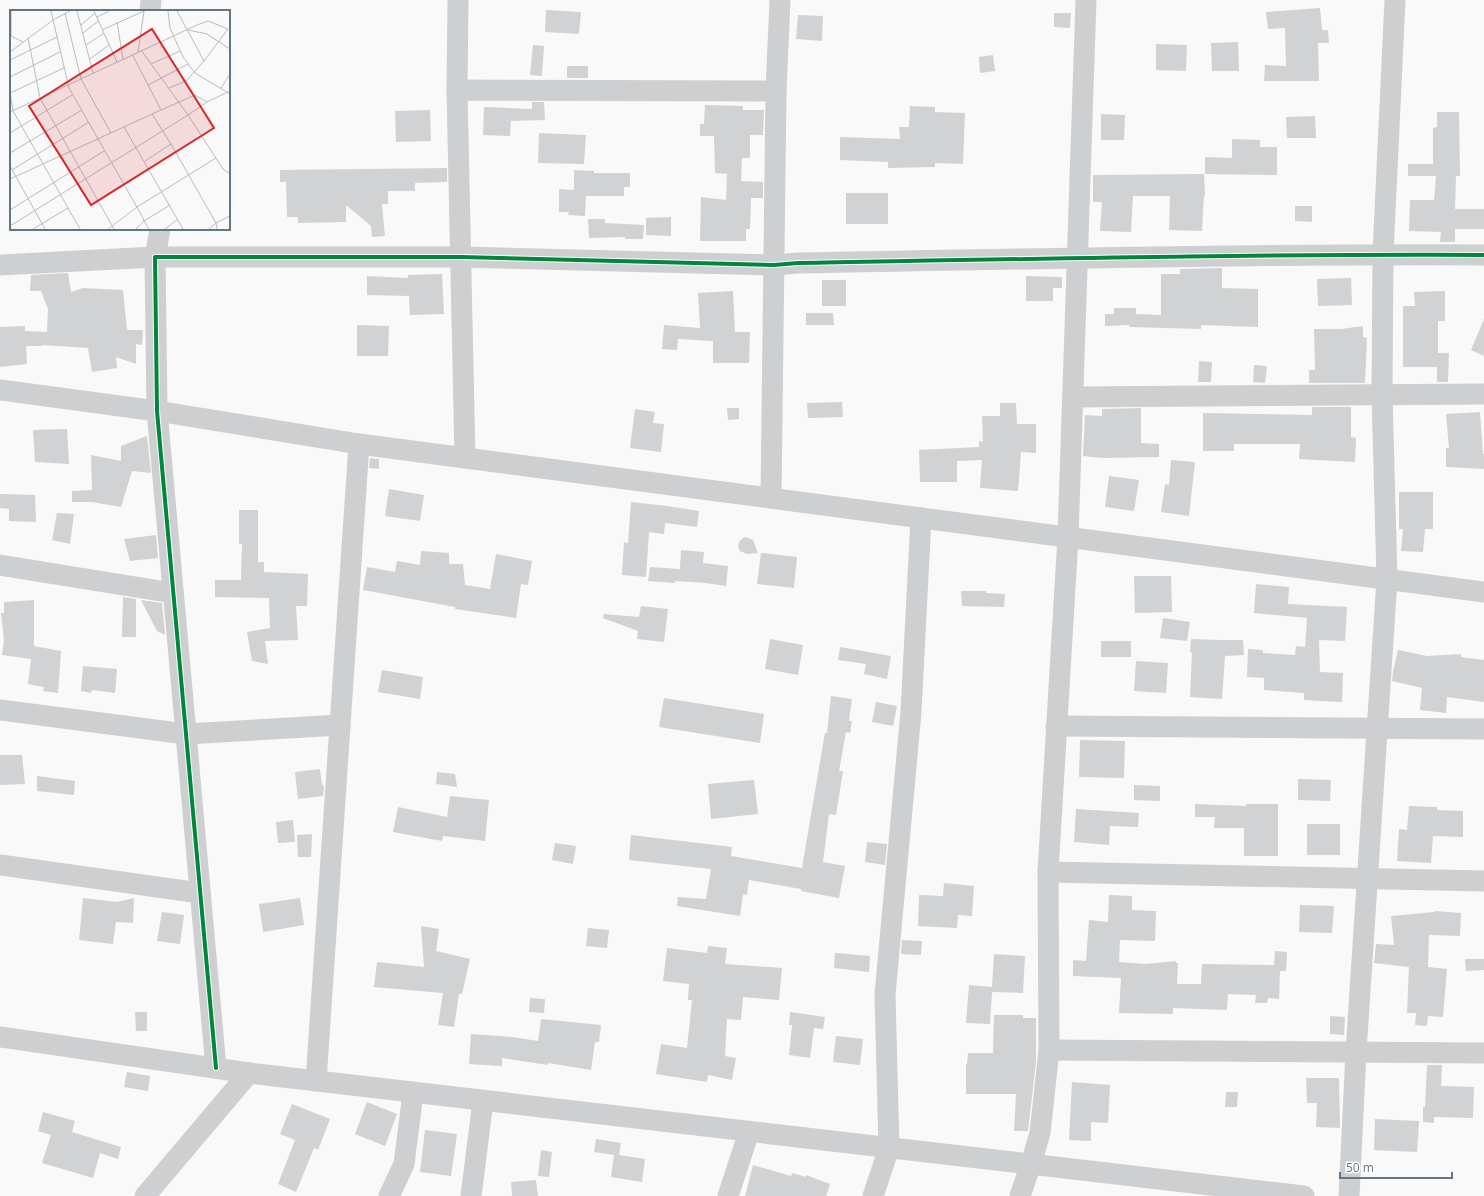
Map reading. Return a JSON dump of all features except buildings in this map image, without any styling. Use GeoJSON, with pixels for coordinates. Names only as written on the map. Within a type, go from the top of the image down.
{"type":"FeatureCollection","features":[{"type":"Feature","properties":{"kind":"street"},"geometry":{"type":"LineString","coordinates":[[150,10],[151,0]]}},
{"type":"Feature","properties":{"kind":"street"},"geometry":{"type":"LineString","coordinates":[[458,0],[457,90],[465,458]]}},
{"type":"Feature","properties":{"kind":"street"},"geometry":{"type":"LineString","coordinates":[[771,498],[776,91],[780,0]]}},
{"type":"Feature","properties":{"kind":"street"},"geometry":{"type":"LineString","coordinates":[[1020,1196],[1040,1133],[1049,1050],[1048,872],[1068,537],[1086,0]]}},
{"type":"Feature","properties":{"kind":"street"},"geometry":{"type":"LineString","coordinates":[[1350,1196],[1356,1052],[1387,579],[1382,394],[1383,254],[1395,0]]}},
{"type":"Feature","properties":{"kind":"street"},"geometry":{"type":"LineString","coordinates":[[457,90],[776,91]]}},
{"type":"Feature","properties":{"kind":"street"},"geometry":{"type":"LineString","coordinates":[[160,230],[155,257],[157,411],[216,1068]]}},
{"type":"Feature","properties":{"kind":"street"},"geometry":{"type":"LineString","coordinates":[[0,265],[155,257],[461,257],[774,265],[798,263],[1078,258],[1383,254],[1484,255]]}},
{"type":"Feature","properties":{"kind":"street"},"geometry":{"type":"LineString","coordinates":[[0,390],[157,411],[359,444],[1484,592]]}},
{"type":"Feature","properties":{"kind":"street"},"geometry":{"type":"LineString","coordinates":[[1072,397],[1484,394]]}},
{"type":"Feature","properties":{"kind":"street"},"geometry":{"type":"LineString","coordinates":[[316,1081],[359,444]]}},
{"type":"Feature","properties":{"kind":"street"},"geometry":{"type":"LineString","coordinates":[[873,1196],[889,1148],[885,994],[911,712],[921,518]]}},
{"type":"Feature","properties":{"kind":"street"},"geometry":{"type":"LineString","coordinates":[[0,564],[173,593]]}},
{"type":"Feature","properties":{"kind":"street"},"geometry":{"type":"LineString","coordinates":[[0,710],[186,734],[340,725]]}},
{"type":"Feature","properties":{"kind":"street"},"geometry":{"type":"LineString","coordinates":[[1056,726],[1484,728]]}},
{"type":"Feature","properties":{"kind":"street"},"geometry":{"type":"LineString","coordinates":[[0,865],[200,893]]}},
{"type":"Feature","properties":{"kind":"street"},"geometry":{"type":"LineString","coordinates":[[1048,872],[1484,882]]}},
{"type":"Feature","properties":{"kind":"street"},"geometry":{"type":"LineString","coordinates":[[0,1036],[249,1073],[1304,1196]]}},
{"type":"Feature","properties":{"kind":"street"},"geometry":{"type":"LineString","coordinates":[[1049,1050],[1484,1053]]}},
{"type":"Feature","properties":{"kind":"street"},"geometry":{"type":"LineString","coordinates":[[145,1196],[249,1073]]}},
{"type":"Feature","properties":{"kind":"street"},"geometry":{"type":"LineString","coordinates":[[389,1196],[404,1164],[414,1092]]}},
{"type":"Feature","properties":{"kind":"street"},"geometry":{"type":"LineString","coordinates":[[471,1196],[483,1101]]}},
{"type":"Feature","properties":{"kind":"street"},"geometry":{"type":"LineString","coordinates":[[728,1196],[749,1132]]}},
{"type":"Feature","properties":{"kind":"cycle path"},"geometry":{"type":"LineString","coordinates":[[216,1068],[157,411],[155,257],[461,257],[774,265],[798,263],[1141,257],[1484,255]]}}]}
